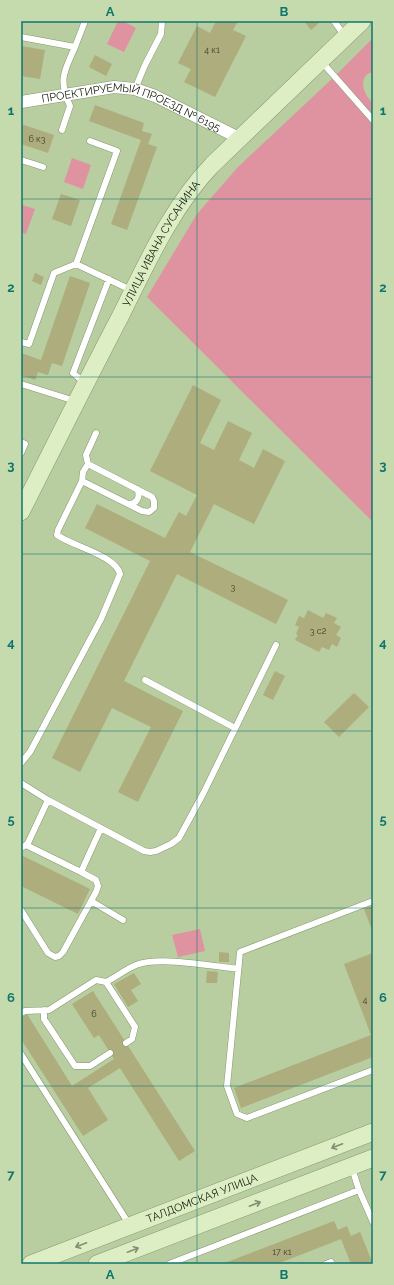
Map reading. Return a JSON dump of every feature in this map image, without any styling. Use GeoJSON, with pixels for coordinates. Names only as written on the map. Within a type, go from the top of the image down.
{"type":"FeatureCollection","features":[{"type":"Feature","properties":{"kind":"main road","name":"УЛИЦА ИВАНА СУСАНИНА"},"geometry":{"type":"LineString","coordinates":[[22,508],[157,244],[185,198],[200,177],[239,138],[362,21]]}},
{"type":"Feature","properties":{"kind":"main road","name":"ТАЛДОМСКАЯ УЛИЦА"},"geometry":{"type":"LineString","coordinates":[[31,1264],[373,1132]]}},
{"type":"Feature","properties":{"kind":"main road"},"geometry":{"type":"LineString","coordinates":[[97,1264],[373,1158]]}},
{"type":"Feature","properties":{"kind":"street","name":"ПРОЕКТИРУЕМЫЙ ПРОЕЗД № 6195"},"geometry":{"type":"LineString","coordinates":[[21,102],[101,88],[114,87],[135,89],[155,96],[239,138]]}},
{"type":"Feature","properties":{"kind":"lane"},"geometry":{"type":"LineString","coordinates":[[62,130],[70,106],[65,95],[63,73],[85,21]]}},
{"type":"Feature","properties":{"kind":"lane"},"geometry":{"type":"LineString","coordinates":[[135,89],[142,70],[161,34],[162,21]]}},
{"type":"Feature","properties":{"kind":"lane"},"geometry":{"type":"LineString","coordinates":[[334,21],[345,37]]}},
{"type":"Feature","properties":{"kind":"lane"},"geometry":{"type":"LineString","coordinates":[[21,36],[75,47]]}},
{"type":"Feature","properties":{"kind":"lane"},"geometry":{"type":"LineString","coordinates":[[321,60],[373,120]]}},
{"type":"Feature","properties":{"kind":"lane"},"geometry":{"type":"LineString","coordinates":[[76,264],[117,151],[90,141]]}},
{"type":"Feature","properties":{"kind":"lane"},"geometry":{"type":"LineString","coordinates":[[21,160],[43,167]]}},
{"type":"Feature","properties":{"kind":"lane"},"geometry":{"type":"LineString","coordinates":[[21,342],[29,344],[54,273],[76,264],[133,291]]}},
{"type":"Feature","properties":{"kind":"lane"},"geometry":{"type":"LineString","coordinates":[[86,384],[73,373],[109,279]]}},
{"type":"Feature","properties":{"kind":"lane"},"geometry":{"type":"LineString","coordinates":[[21,384],[77,401]]}},
{"type":"Feature","properties":{"kind":"lane"},"geometry":{"type":"LineString","coordinates":[[21,763],[30,752],[100,619],[120,574],[118,569],[110,561],[57,535],[82,481],[83,472],[88,464],[86,454],[96,433]]}},
{"type":"Feature","properties":{"kind":"lane"},"geometry":{"type":"LineString","coordinates":[[21,442],[25,444],[21,453]]}},
{"type":"Feature","properties":{"kind":"lane"},"geometry":{"type":"LineString","coordinates":[[82,481],[146,512],[149,512],[154,508],[154,501],[152,497],[88,464]]}},
{"type":"Feature","properties":{"kind":"lane"},"geometry":{"type":"LineString","coordinates":[[128,504],[135,503],[137,501],[139,494],[137,489]]}},
{"type":"Feature","properties":{"kind":"lane"},"geometry":{"type":"LineString","coordinates":[[21,783],[48,800],[144,851],[156,851],[171,844],[179,838],[203,794],[276,646]]}},
{"type":"Feature","properties":{"kind":"lane"},"geometry":{"type":"LineString","coordinates":[[145,680],[235,728]]}},
{"type":"Feature","properties":{"kind":"lane"},"geometry":{"type":"LineString","coordinates":[[21,910],[48,953],[55,957],[59,956],[63,952],[96,892],[98,883],[96,880],[24,847],[48,800]]}},
{"type":"Feature","properties":{"kind":"lane"},"geometry":{"type":"LineString","coordinates":[[81,872],[102,828]]}},
{"type":"Feature","properties":{"kind":"lane"},"geometry":{"type":"LineString","coordinates":[[91,901],[123,920]]}},
{"type":"Feature","properties":{"kind":"lane"},"geometry":{"type":"LineString","coordinates":[[373,901],[240,952],[227,1086],[237,1114],[247,1118],[373,1070]]}},
{"type":"Feature","properties":{"kind":"lane"},"geometry":{"type":"LineString","coordinates":[[21,1013],[25,1010],[49,1010],[96,980],[106,982],[136,965],[149,962],[174,962],[238,969]]}},
{"type":"Feature","properties":{"kind":"lane"},"geometry":{"type":"LineString","coordinates":[[106,982],[135,1027],[132,1039],[126,1043]]}},
{"type":"Feature","properties":{"kind":"lane"},"geometry":{"type":"LineString","coordinates":[[44,1010],[44,1019],[75,1066],[90,1066],[110,1053]]}},
{"type":"Feature","properties":{"kind":"lane"},"geometry":{"type":"LineString","coordinates":[[21,1054],[130,1225]]}},
{"type":"Feature","properties":{"kind":"lane"},"geometry":{"type":"LineString","coordinates":[[352,1166],[359,1190],[373,1222]]}},
{"type":"Feature","properties":{"kind":"lane"},"geometry":{"type":"LineString","coordinates":[[170,1264],[359,1190]]}},
{"type":"Feature","properties":{"kind":"lane"},"geometry":{"type":"LineString","coordinates":[[326,1264],[331,1262],[332,1264]]}},
{"type":"Feature","properties":{"kind":"shaded area"},"geometry":{"type":"Polygon","coordinates":[[[118,21],[123,21],[136,28],[124,52],[107,44],[118,21]]]}},
{"type":"Feature","properties":{"kind":"shaded area"},"geometry":{"type":"Polygon","coordinates":[[[373,38],[373,72],[365,77],[363,86],[369,99],[373,103],[373,522],[147,297],[197,214],[238,167],[335,76],[373,38]]]}},
{"type":"Feature","properties":{"kind":"shaded area"},"geometry":{"type":"Polygon","coordinates":[[[72,158],[91,165],[83,189],[64,182],[72,158]]]}},
{"type":"Feature","properties":{"kind":"shaded area"},"geometry":{"type":"Polygon","coordinates":[[[22,205],[35,209],[26,234],[21,232],[22,205]]]}},
{"type":"Feature","properties":{"kind":"shaded area"},"geometry":{"type":"Polygon","coordinates":[[[200,929],[205,951],[178,957],[172,935],[200,929]]]}},
{"type":"Feature","properties":{"kind":"building"},"geometry":{"type":"Polygon","coordinates":[[[216,21],[238,21],[233,30],[246,36],[215,97],[184,82],[191,69],[178,63],[197,26],[210,33],[216,21]]]}},
{"type":"Feature","properties":{"kind":"building"},"geometry":{"type":"Polygon","coordinates":[[[304,21],[318,21],[319,23],[311,30],[304,21]]]}},
{"type":"Feature","properties":{"kind":"building"},"geometry":{"type":"Polygon","coordinates":[[[21,46],[45,50],[40,79],[21,76],[21,46]]]}},
{"type":"Feature","properties":{"kind":"building"},"geometry":{"type":"Polygon","coordinates":[[[95,55],[112,64],[106,76],[89,67],[95,55]]]}},
{"type":"Feature","properties":{"kind":"building"},"geometry":{"type":"Polygon","coordinates":[[[95,105],[144,123],[142,131],[152,134],[148,144],[157,147],[127,230],[111,224],[141,140],[89,121],[95,105]]]}},
{"type":"Feature","properties":{"kind":"building"},"geometry":{"type":"Polygon","coordinates":[[[21,124],[54,135],[48,153],[21,144],[21,124]]]}},
{"type":"Feature","properties":{"kind":"building"},"geometry":{"type":"Polygon","coordinates":[[[61,194],[80,200],[71,226],[52,219],[61,194]]]}},
{"type":"Feature","properties":{"kind":"building"},"geometry":{"type":"Polygon","coordinates":[[[35,273],[44,277],[41,285],[32,281],[35,273]]]}},
{"type":"Feature","properties":{"kind":"building"},"geometry":{"type":"Polygon","coordinates":[[[70,276],[90,283],[62,366],[52,363],[48,375],[38,372],[35,380],[21,375],[21,353],[41,360],[70,276]]]}},
{"type":"Feature","properties":{"kind":"building"},"geometry":{"type":"Polygon","coordinates":[[[193,385],[221,400],[200,443],[214,450],[228,421],[252,433],[239,460],[254,468],[263,449],[285,461],[254,524],[214,504],[190,552],[288,600],[276,624],[177,574],[124,681],[183,711],[138,802],[118,792],[151,727],[112,708],[80,772],[52,758],[150,561],[85,528],[97,504],[165,538],[179,512],[186,516],[197,495],[150,471],[193,385]]]}},
{"type":"Feature","properties":{"kind":"building"},"geometry":{"type":"Polygon","coordinates":[[[308,610],[323,618],[326,613],[337,618],[334,623],[341,627],[336,635],[341,638],[337,647],[332,644],[329,650],[322,647],[319,652],[295,640],[298,635],[296,634],[299,627],[295,625],[299,616],[304,618],[308,610]]]}},
{"type":"Feature","properties":{"kind":"building"},"geometry":{"type":"Polygon","coordinates":[[[275,671],[285,676],[273,700],[263,695],[275,671]]]}},
{"type":"Feature","properties":{"kind":"building"},"geometry":{"type":"Polygon","coordinates":[[[354,693],[369,707],[339,737],[324,722],[354,693]]]}},
{"type":"Feature","properties":{"kind":"building"},"geometry":{"type":"Polygon","coordinates":[[[23,856],[90,889],[78,914],[21,886],[21,861],[23,856]]]}},
{"type":"Feature","properties":{"kind":"building"},"geometry":{"type":"Polygon","coordinates":[[[373,906],[373,933],[364,909],[373,906]]]}},
{"type":"Feature","properties":{"kind":"building"},"geometry":{"type":"Polygon","coordinates":[[[219,952],[229,953],[229,962],[219,962],[219,952]]]}},
{"type":"Feature","properties":{"kind":"building"},"geometry":{"type":"Polygon","coordinates":[[[373,953],[373,1057],[241,1108],[234,1088],[371,1035],[344,964],[373,953]]]}},
{"type":"Feature","properties":{"kind":"building"},"geometry":{"type":"Polygon","coordinates":[[[207,971],[218,972],[217,983],[206,983],[207,971]]]}},
{"type":"Feature","properties":{"kind":"building"},"geometry":{"type":"Polygon","coordinates":[[[134,973],[141,984],[131,990],[138,1001],[128,1007],[114,984],[134,973]]]}},
{"type":"Feature","properties":{"kind":"building"},"geometry":{"type":"Polygon","coordinates":[[[93,991],[195,1151],[179,1161],[120,1068],[88,1088],[108,1120],[83,1136],[21,1039],[21,1018],[27,1014],[72,1086],[114,1059],[99,1035],[94,1038],[72,1004],[93,991]]]}},
{"type":"Feature","properties":{"kind":"building"},"geometry":{"type":"Polygon","coordinates":[[[334,1221],[338,1230],[347,1226],[351,1236],[360,1232],[373,1264],[351,1264],[341,1239],[277,1264],[222,1264],[334,1221]]]}}]}
